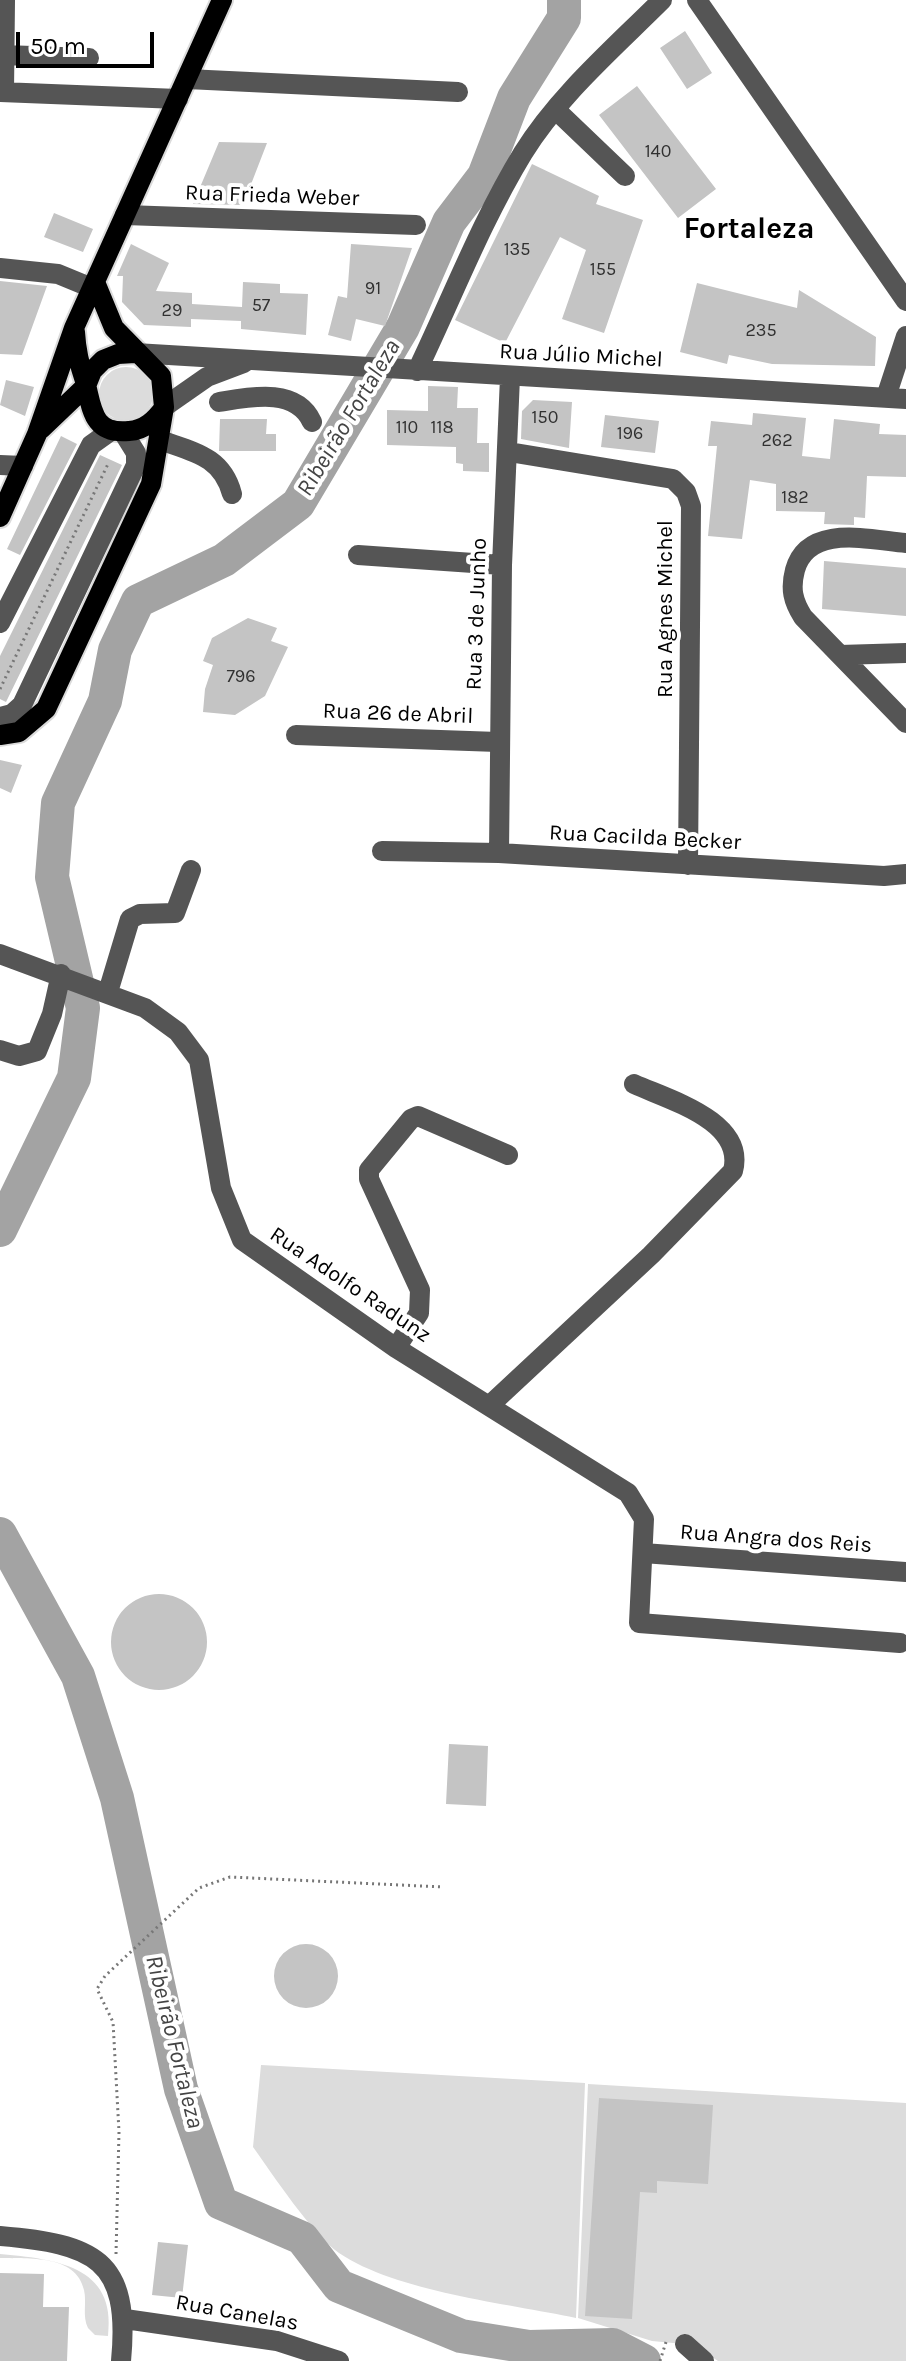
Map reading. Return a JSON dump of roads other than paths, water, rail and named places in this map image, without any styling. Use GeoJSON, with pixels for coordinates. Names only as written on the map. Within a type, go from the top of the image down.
{"type":"FeatureCollection","features":[{"type":"Feature","properties":{"kind":"main road"},"geometry":{"type":"LineString","coordinates":[[0,517],[37,434],[74,328],[222,0]]}},
{"type":"Feature","properties":{"kind":"main road"},"geometry":{"type":"LineString","coordinates":[[0,735],[19,732],[46,709],[151,484],[164,407],[161,376],[135,353],[114,328],[93,285]]}},
{"type":"Feature","properties":{"kind":"main road"},"geometry":{"type":"LineString","coordinates":[[74,328],[77,357],[91,413],[117,431],[149,425],[164,407]]}},
{"type":"Feature","properties":{"kind":"main road"},"geometry":{"type":"LineString","coordinates":[[37,434],[86,386],[92,371],[103,360],[118,354],[135,353]]}},
{"type":"Feature","properties":{"kind":"street"},"geometry":{"type":"LineString","coordinates":[[407,371],[525,150],[588,74],[662,0]]}},
{"type":"Feature","properties":{"kind":"street"},"geometry":{"type":"LineString","coordinates":[[697,0],[906,301]]}},
{"type":"Feature","properties":{"kind":"street"},"geometry":{"type":"LineString","coordinates":[[5,1],[2,92],[178,99]]}},
{"type":"Feature","properties":{"kind":"street"},"geometry":{"type":"LineString","coordinates":[[4,55],[89,58]]}},
{"type":"Feature","properties":{"kind":"street"},"geometry":{"type":"LineString","coordinates":[[187,79],[458,92]]}},
{"type":"Feature","properties":{"kind":"street"},"geometry":{"type":"LineString","coordinates":[[557,111],[625,176]]}},
{"type":"Feature","properties":{"kind":"street","name":"Rua Frieda Weber"},"geometry":{"type":"LineString","coordinates":[[125,215],[416,225]]}},
{"type":"Feature","properties":{"kind":"street"},"geometry":{"type":"LineString","coordinates":[[0,268],[58,274],[93,285]]}},
{"type":"Feature","properties":{"kind":"street"},"geometry":{"type":"LineString","coordinates":[[896,398],[906,336]]}},
{"type":"Feature","properties":{"kind":"street","name":"Rua Júlio Michel"},"geometry":{"type":"LineString","coordinates":[[135,353],[896,398]]}},
{"type":"Feature","properties":{"kind":"street"},"geometry":{"type":"LineString","coordinates":[[258,361],[259,397]]}},
{"type":"Feature","properties":{"kind":"street","name":"Rua Júlio Michel"},"geometry":{"type":"LineString","coordinates":[[164,407],[207,377],[258,361]]}},
{"type":"Feature","properties":{"kind":"street","name":"Rua 3 de Junho"},"geometry":{"type":"LineString","coordinates":[[499,853],[502,565],[510,377]]}},
{"type":"Feature","properties":{"kind":"street"},"geometry":{"type":"LineString","coordinates":[[219,402],[259,397],[295,401],[306,410],[312,422]]}},
{"type":"Feature","properties":{"kind":"street"},"geometry":{"type":"LineString","coordinates":[[0,623],[91,445],[117,431],[136,453],[136,465],[22,705],[12,714],[0,717]]}},
{"type":"Feature","properties":{"kind":"street"},"geometry":{"type":"LineString","coordinates":[[160,440],[206,456],[219,464],[228,477],[232,494]]}},
{"type":"Feature","properties":{"kind":"street","name":"Rua Agnes Michel"},"geometry":{"type":"LineString","coordinates":[[509,452],[673,479],[686,492],[691,506],[688,865]]}},
{"type":"Feature","properties":{"kind":"street"},"geometry":{"type":"LineString","coordinates":[[0,465],[23,466]]}},
{"type":"Feature","properties":{"kind":"street"},"geometry":{"type":"LineString","coordinates":[[906,543],[841,538],[816,542],[798,561],[792,585],[793,602],[906,723]]}},
{"type":"Feature","properties":{"kind":"street"},"geometry":{"type":"LineString","coordinates":[[358,555],[502,565]]}},
{"type":"Feature","properties":{"kind":"street"},"geometry":{"type":"LineString","coordinates":[[840,655],[906,653]]}},
{"type":"Feature","properties":{"kind":"street","name":"Rua 26 de Abril"},"geometry":{"type":"LineString","coordinates":[[296,735],[498,742]]}},
{"type":"Feature","properties":{"kind":"street","name":"Rua Cacilda Becker"},"geometry":{"type":"LineString","coordinates":[[382,851],[499,853],[884,876],[906,874]]}},
{"type":"Feature","properties":{"kind":"street"},"geometry":{"type":"LineString","coordinates":[[101,989],[130,919],[140,914],[175,913],[191,870]]}},
{"type":"Feature","properties":{"kind":"street","name":"Rua Adolfo Radunz"},"geometry":{"type":"LineString","coordinates":[[0,954],[64,975],[145,1008],[178,1032],[199,1060],[221,1188],[242,1240],[396,1348],[628,1493],[644,1519],[639,1623],[900,1643]]}},
{"type":"Feature","properties":{"kind":"street"},"geometry":{"type":"LineString","coordinates":[[0,1050],[19,1056],[37,1051],[64,975]]}},
{"type":"Feature","properties":{"kind":"street"},"geometry":{"type":"LineString","coordinates":[[490,1405],[651,1255],[733,1171],[737,1155],[733,1143],[706,1118],[634,1084]]}},
{"type":"Feature","properties":{"kind":"street"},"geometry":{"type":"LineString","coordinates":[[396,1348],[419,1313],[420,1290],[369,1179],[369,1170],[411,1119],[418,1116],[508,1155]]}},
{"type":"Feature","properties":{"kind":"street","name":"Rua Angra dos Reis"},"geometry":{"type":"LineString","coordinates":[[643,1553],[906,1572]]}},
{"type":"Feature","properties":{"kind":"street"},"geometry":{"type":"LineString","coordinates":[[0,2236],[56,2241],[81,2250],[100,2263],[113,2281],[125,2319],[121,2361]]}},
{"type":"Feature","properties":{"kind":"street","name":"Rua Canelas"},"geometry":{"type":"LineString","coordinates":[[125,2319],[277,2341],[339,2361]]}},
{"type":"Feature","properties":{"kind":"street"},"geometry":{"type":"LineString","coordinates":[[685,2344],[704,2361]]}},
{"type":"Feature","properties":{"kind":"waterway","name":"Ribeirão Fortaleza"},"geometry":{"type":"LineString","coordinates":[[0,1230],[74,1078],[83,1008],[52,877],[58,803],[105,701],[115,650],[138,601],[224,560],[298,504],[403,327],[449,222],[484,176],[514,98],[564,18],[564,0]]}},
{"type":"Feature","properties":{"kind":"waterway","name":"Ribeirão Fortaleza"},"geometry":{"type":"LineString","coordinates":[[0,1534],[78,1676],[117,1798],[181,2089],[221,2203],[302,2238],[339,2286],[461,2336],[529,2347],[613,2345],[644,2361]]}},
{"type":"Feature","properties":{"kind":"waterway"},"geometry":{"type":"LineString","coordinates":[[0,1556],[16,1562]]}},
{"type":"Feature","properties":{"kind":"district","name":"Fortaleza"},"geometry":{"type":"Point","coordinates":[749,229]}}]}
